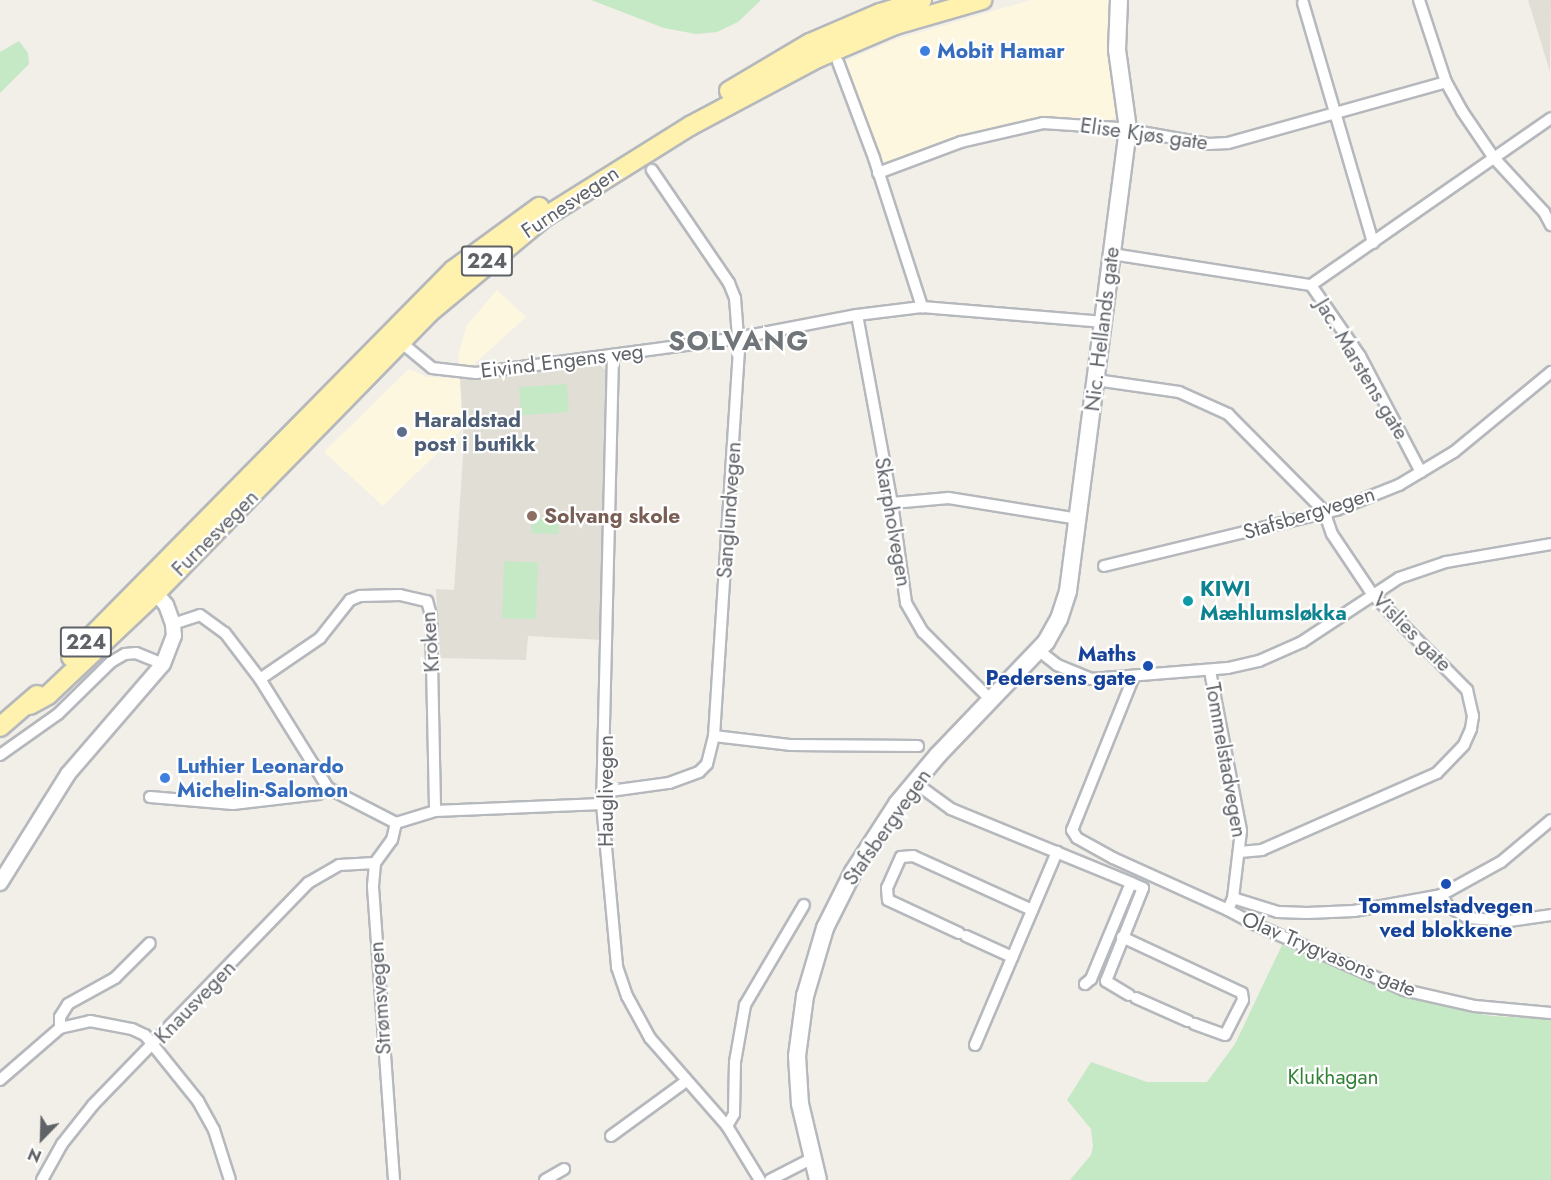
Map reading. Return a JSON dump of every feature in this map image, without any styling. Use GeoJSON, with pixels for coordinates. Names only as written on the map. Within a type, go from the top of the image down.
{"type":"FeatureCollection","features":[{"type":"Feature","properties":{"kind":"main road","name":"Furnesvegen"},"geometry":{"type":"LineString","coordinates":[[150,587],[396,338],[453,270],[537,208],[782,58],[851,24],[922,0]]}},
{"type":"Feature","properties":{"kind":"main road","name":"Furnesvegen"},"geometry":{"type":"LineString","coordinates":[[396,338],[538,222],[680,132],[833,50],[895,25],[982,0]]}},
{"type":"Feature","properties":{"kind":"main road","name":"Nic. Hellands gate"},"geometry":{"type":"LineString","coordinates":[[1038,650],[1063,609],[1078,519],[1128,129],[1117,50],[1119,0]]}},
{"type":"Feature","properties":{"kind":"main road","name":"224"},"geometry":{"type":"LineString","coordinates":[[0,727],[30,705],[42,687],[150,587]]}},
{"type":"Feature","properties":{"kind":"main road","name":"Stafsbergvegen"},"geometry":{"type":"LineString","coordinates":[[818,1180],[811,1159],[800,1104],[797,1056],[811,974],[825,928],[853,872],[914,782],[989,698],[1038,650]]}},
{"type":"Feature","properties":{"kind":"street"},"geometry":{"type":"LineString","coordinates":[[1419,0],[1446,82],[1494,158],[1544,212],[1551,225]]}},
{"type":"Feature","properties":{"kind":"street"},"geometry":{"type":"LineString","coordinates":[[1303,3],[1373,243]]}},
{"type":"Feature","properties":{"kind":"street"},"geometry":{"type":"LineString","coordinates":[[838,62],[878,173],[922,307]]}},
{"type":"Feature","properties":{"kind":"street","name":"Elise Kjøs gate"},"geometry":{"type":"LineString","coordinates":[[878,173],[961,142],[1023,126],[1075,124],[1128,129],[1209,144],[1228,143],[1446,82]]}},
{"type":"Feature","properties":{"kind":"street"},"geometry":{"type":"LineString","coordinates":[[1311,285],[1551,118]]}},
{"type":"Feature","properties":{"kind":"street","name":"Sanglundvegen"},"geometry":{"type":"LineString","coordinates":[[603,792],[669,783],[699,772],[707,764],[714,736],[739,350],[735,298],[729,283],[652,170]]}},
{"type":"Feature","properties":{"kind":"street","name":"Jac. Marstens gate"},"geometry":{"type":"LineString","coordinates":[[1112,254],[1311,285],[1360,356],[1421,472]]}},
{"type":"Feature","properties":{"kind":"street","name":"Eivind Engens veg"},"geometry":{"type":"LineString","coordinates":[[396,338],[432,368],[476,373],[737,338],[856,315],[922,307],[1104,321]]}},
{"type":"Feature","properties":{"kind":"street","name":"Skarpholvegen"},"geometry":{"type":"LineString","coordinates":[[856,315],[892,503],[910,615],[923,632],[989,698]]}},
{"type":"Feature","properties":{"kind":"street","name":"Hauglivegen"},"geometry":{"type":"LineString","coordinates":[[613,356],[603,792],[611,927],[621,979],[650,1038],[685,1082],[727,1126],[760,1180]]}},
{"type":"Feature","properties":{"kind":"street","name":"Stafsbergvegen"},"geometry":{"type":"LineString","coordinates":[[1104,566],[1324,511],[1378,493],[1421,472],[1454,452],[1551,372]]}},
{"type":"Feature","properties":{"kind":"street","name":"Vislies gate"},"geometry":{"type":"LineString","coordinates":[[1096,380],[1179,392],[1228,414],[1324,511],[1332,534],[1374,595],[1467,690],[1473,716],[1464,745],[1453,760],[1427,778],[1262,850],[1240,852]]}},
{"type":"Feature","properties":{"kind":"street"},"geometry":{"type":"LineString","coordinates":[[892,503],[949,498],[1078,519]]}},
{"type":"Feature","properties":{"kind":"street"},"geometry":{"type":"LineString","coordinates":[[1038,650],[1079,676],[1134,676],[1210,671],[1286,650],[1399,578],[1446,562],[1551,544]]}},
{"type":"Feature","properties":{"kind":"street","name":"Furnesvegen"},"geometry":{"type":"LineString","coordinates":[[150,587],[173,624]]}},
{"type":"Feature","properties":{"kind":"street","name":"Kroken"},"geometry":{"type":"LineString","coordinates":[[260,679],[320,638],[350,600],[360,596],[400,595],[427,601],[431,615],[435,811]]}},
{"type":"Feature","properties":{"kind":"street"},"geometry":{"type":"LineString","coordinates":[[0,883],[68,774],[163,664],[174,636],[173,624],[200,615],[212,621],[239,649],[328,788],[396,823],[435,811],[603,804]]}},
{"type":"Feature","properties":{"kind":"street"},"geometry":{"type":"LineString","coordinates":[[0,755],[58,714],[111,662],[125,654],[136,653],[163,664]]}},
{"type":"Feature","properties":{"kind":"street","name":"Tommelstadvegen"},"geometry":{"type":"LineString","coordinates":[[1210,671],[1235,792],[1240,852],[1233,898]]}},
{"type":"Feature","properties":{"kind":"street"},"geometry":{"type":"LineString","coordinates":[[1134,676],[1072,830],[1077,838],[1113,858],[1228,910]]}},
{"type":"Feature","properties":{"kind":"street"},"geometry":{"type":"LineString","coordinates":[[714,736],[791,745],[918,746]]}},
{"type":"Feature","properties":{"kind":"street"},"geometry":{"type":"LineString","coordinates":[[914,782],[951,809],[1143,888],[1122,937],[1106,981],[1191,1023],[1225,1035],[1243,1000],[1242,993],[1122,937]]}},
{"type":"Feature","properties":{"kind":"street"},"geometry":{"type":"LineString","coordinates":[[150,797],[233,804],[318,794],[328,788]]}},
{"type":"Feature","properties":{"kind":"street"},"geometry":{"type":"LineString","coordinates":[[1233,898],[1278,912],[1307,913],[1354,912],[1441,895],[1501,862],[1551,820]]}},
{"type":"Feature","properties":{"kind":"street"},"geometry":{"type":"LineString","coordinates":[[375,863],[392,840],[396,823]]}},
{"type":"Feature","properties":{"kind":"street"},"geometry":{"type":"LineString","coordinates":[[975,1045],[1057,852]]}},
{"type":"Feature","properties":{"kind":"street"},"geometry":{"type":"LineString","coordinates":[[1012,957],[888,900],[887,888],[901,857],[913,856],[1032,910]]}},
{"type":"Feature","properties":{"kind":"street","name":"Knausvegen"},"geometry":{"type":"LineString","coordinates":[[42,1180],[73,1129],[315,876],[339,865],[375,863]]}},
{"type":"Feature","properties":{"kind":"street","name":"Strømsvegen"},"geometry":{"type":"LineString","coordinates":[[375,863],[375,933],[394,1180]]}},
{"type":"Feature","properties":{"kind":"street"},"geometry":{"type":"LineString","coordinates":[[1085,984],[1091,980],[1131,883]]}},
{"type":"Feature","properties":{"kind":"street"},"geometry":{"type":"LineString","coordinates":[[1441,895],[1448,906],[1468,918],[1509,921],[1551,915]]}},
{"type":"Feature","properties":{"kind":"street","name":"Olav Trygvasons gate"},"geometry":{"type":"LineString","coordinates":[[1233,898],[1228,910],[1274,934],[1404,990],[1475,1006],[1551,1013]]}},
{"type":"Feature","properties":{"kind":"street"},"geometry":{"type":"LineString","coordinates":[[727,1126],[734,1114],[735,1062],[746,1005],[804,904]]}},
{"type":"Feature","properties":{"kind":"street"},"geometry":{"type":"LineString","coordinates":[[60,1028],[60,1017],[68,1004],[115,978],[150,943]]}},
{"type":"Feature","properties":{"kind":"street"},"geometry":{"type":"LineString","coordinates":[[0,1080],[60,1028],[90,1021],[110,1023],[145,1035],[208,1116],[230,1180]]}},
{"type":"Feature","properties":{"kind":"street"},"geometry":{"type":"LineString","coordinates":[[610,1136],[685,1082]]}},
{"type":"Feature","properties":{"kind":"street"},"geometry":{"type":"LineString","coordinates":[[770,1180],[811,1159]]}},
{"type":"Feature","properties":{"kind":"street"},"geometry":{"type":"LineString","coordinates":[[545,1180],[564,1168]]}},
{"type":"Feature","properties":{"kind":"shaded area"},"geometry":{"type":"Polygon","coordinates":[[[1031,0],[1108,0],[1108,41],[1120,114],[1110,120],[1020,121],[880,167],[843,62],[894,40],[1031,0]]]}},
{"type":"Feature","properties":{"kind":"shaded area"},"geometry":{"type":"Polygon","coordinates":[[[1528,0],[1551,0],[1550,72],[1528,0]]]}},
{"type":"Feature","properties":{"kind":"shaded area"},"geometry":{"type":"Polygon","coordinates":[[[497,290],[526,317],[475,363],[478,369],[460,368],[458,356],[467,325],[497,290]]]}},
{"type":"Feature","properties":{"kind":"shaded area","name":"Solvang skole"},"geometry":{"type":"Polygon","coordinates":[[[595,361],[608,372],[603,640],[528,636],[526,660],[440,658],[436,589],[454,590],[464,442],[460,378],[595,361]]]}},
{"type":"Feature","properties":{"kind":"shaded area"},"geometry":{"type":"Polygon","coordinates":[[[409,369],[427,377],[460,378],[462,429],[383,506],[324,452],[409,369]]]}},
{"type":"Feature","properties":{"kind":"green space"},"geometry":{"type":"Polygon","coordinates":[[[591,0],[761,0],[738,22],[717,32],[696,34],[664,28],[591,0]]]}},
{"type":"Feature","properties":{"kind":"green space"},"geometry":{"type":"Polygon","coordinates":[[[19,41],[28,53],[29,64],[0,93],[0,52],[19,41]]]}},
{"type":"Feature","properties":{"kind":"green space"},"geometry":{"type":"Polygon","coordinates":[[[567,384],[569,412],[521,415],[519,387],[567,384]]]}},
{"type":"Feature","properties":{"kind":"green space"},"geometry":{"type":"Polygon","coordinates":[[[532,518],[559,519],[558,534],[531,533],[532,518]]]}},
{"type":"Feature","properties":{"kind":"green space"},"geometry":{"type":"Polygon","coordinates":[[[504,561],[538,562],[536,619],[502,618],[504,561]]]}},
{"type":"Feature","properties":{"kind":"green space","name":"Klukhagan"},"geometry":{"type":"Polygon","coordinates":[[[1282,945],[1397,993],[1440,1005],[1491,1016],[1551,1019],[1551,1180],[1070,1180],[1091,1155],[1093,1146],[1091,1129],[1067,1100],[1091,1062],[1147,1082],[1207,1082],[1235,1044],[1282,945]]]}},
{"type":"Feature","properties":{"kind":"place","name":"Mobit Hamar"},"geometry":{"type":"Point","coordinates":[925,51]}},
{"type":"Feature","properties":{"kind":"place","name":"Haraldstad post i butikk"},"geometry":{"type":"Point","coordinates":[402,432]}},
{"type":"Feature","properties":{"kind":"place","name":"Solvang skole"},"geometry":{"type":"Point","coordinates":[532,516]}},
{"type":"Feature","properties":{"kind":"place","name":"KIWI Mæhlumsløkka"},"geometry":{"type":"Point","coordinates":[1188,601]}},
{"type":"Feature","properties":{"kind":"place","name":"Maths Pedersens gate"},"geometry":{"type":"Point","coordinates":[1148,666]}},
{"type":"Feature","properties":{"kind":"place","name":"Luthier Leonardo Michelin-Salomon"},"geometry":{"type":"Point","coordinates":[165,778]}},
{"type":"Feature","properties":{"kind":"place","name":"Tommelstadvegen ved blokkene"},"geometry":{"type":"Point","coordinates":[1446,884]}},
{"type":"Feature","properties":{"kind":"district","name":"SOLVANG"},"geometry":{"type":"Point","coordinates":[739,341]}}]}
